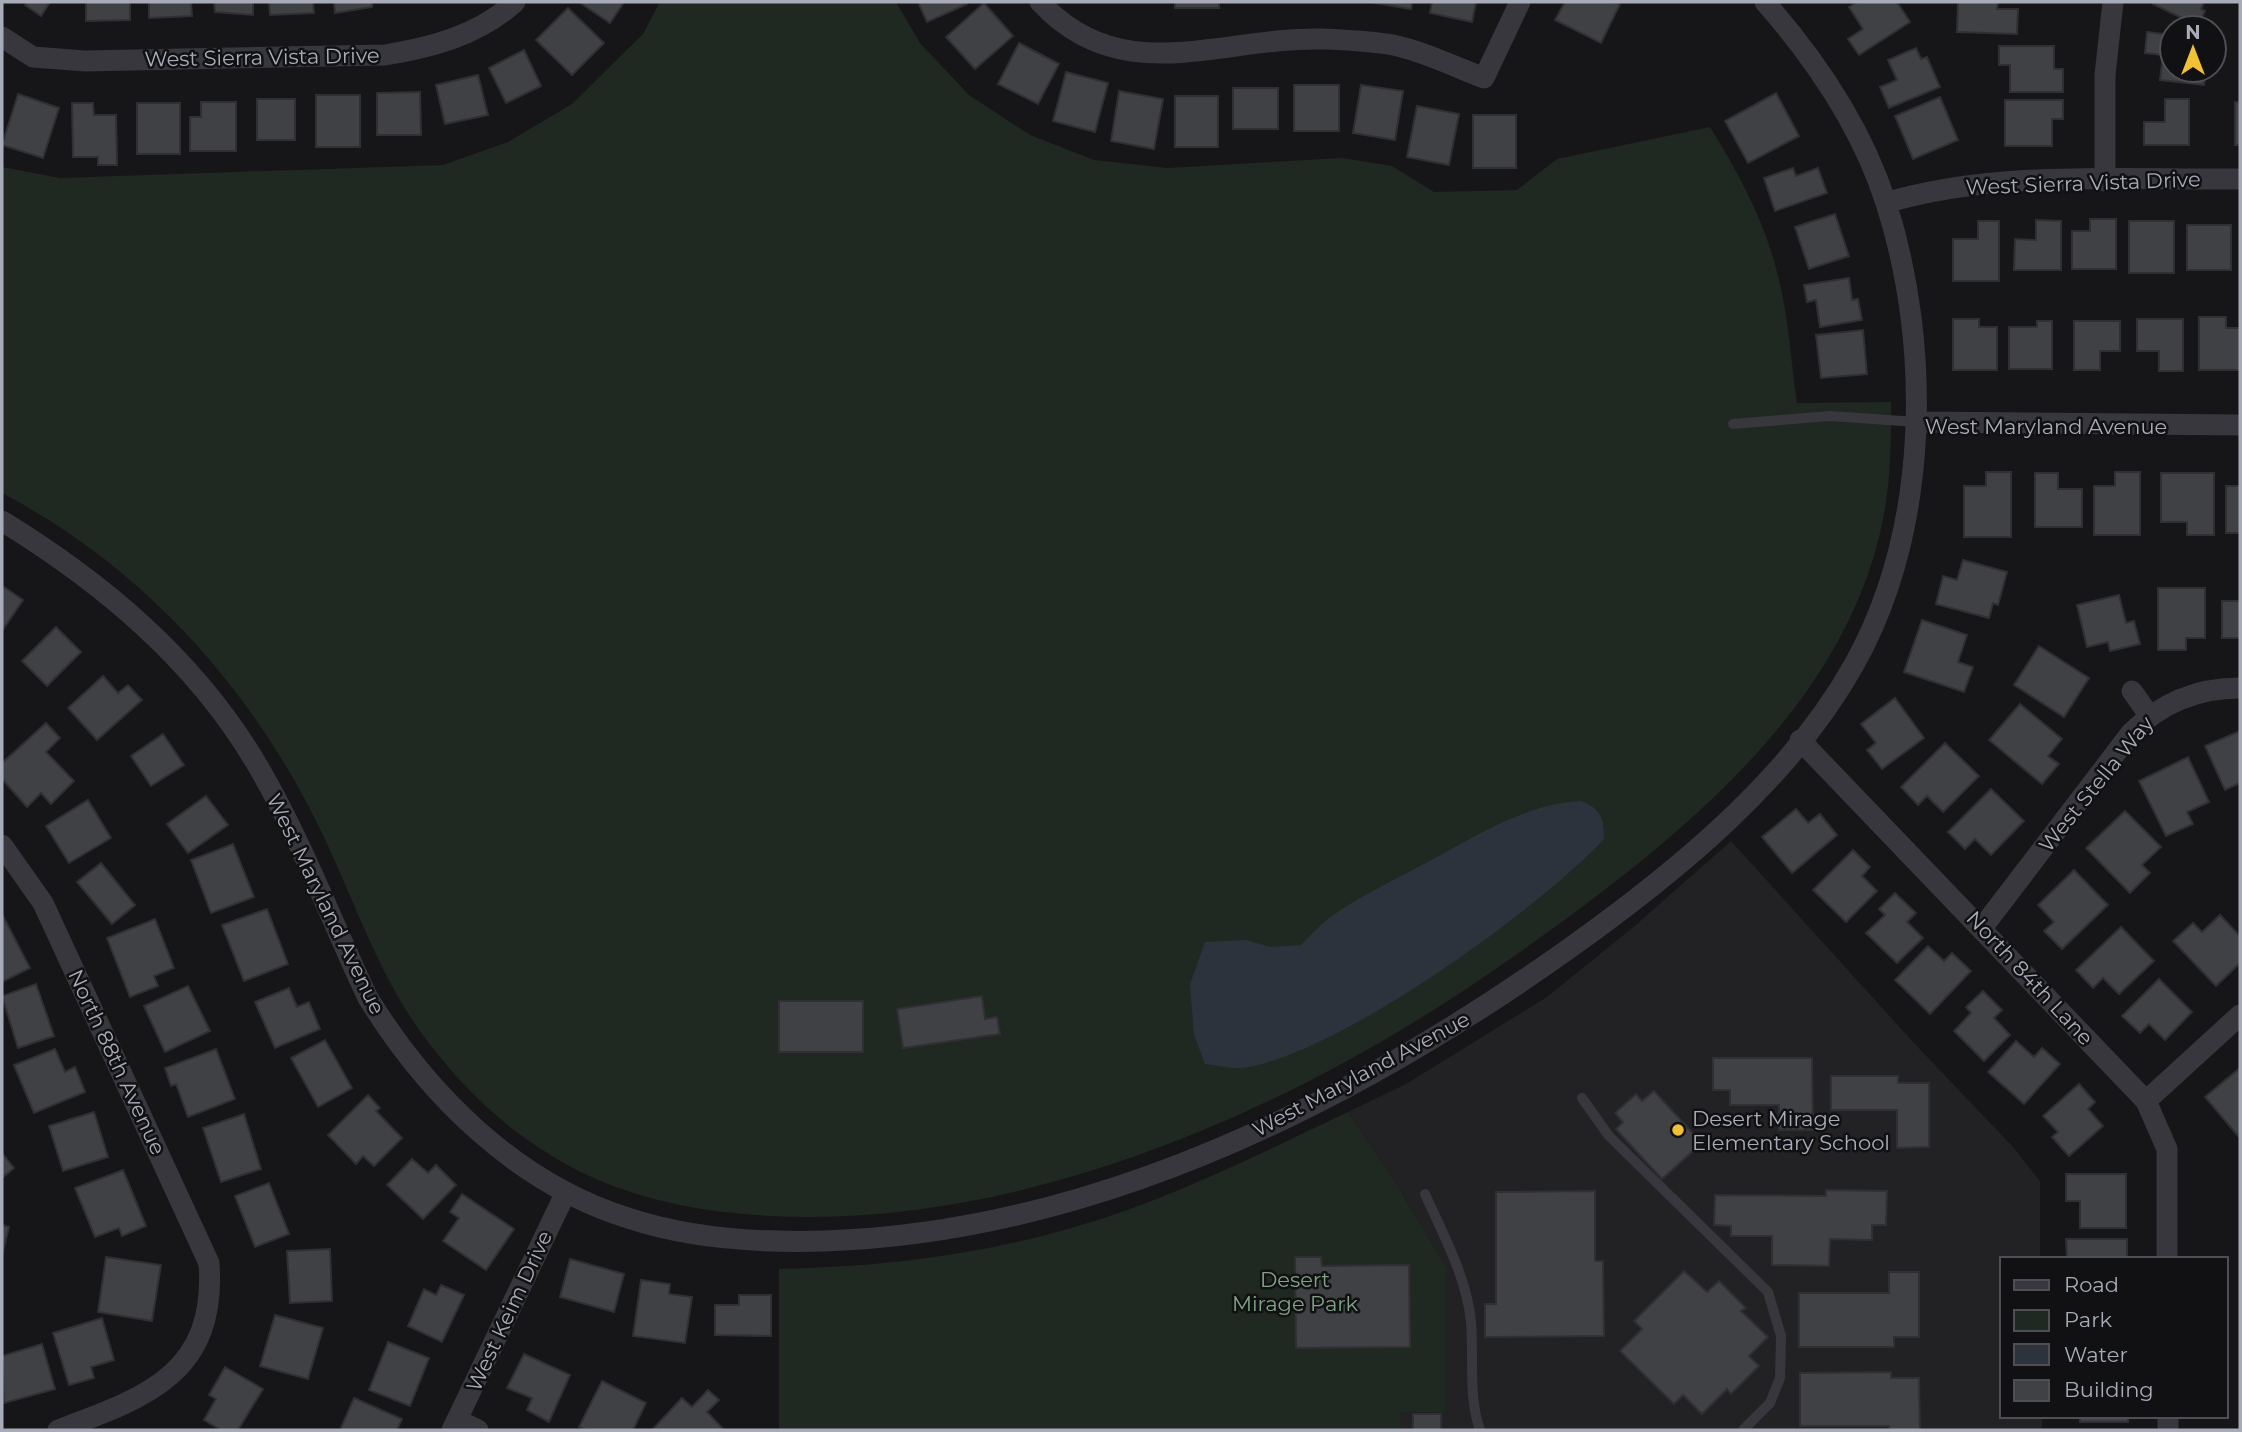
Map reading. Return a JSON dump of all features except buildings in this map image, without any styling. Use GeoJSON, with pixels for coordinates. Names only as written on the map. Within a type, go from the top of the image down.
{"type":"FeatureCollection","features":[{"type":"Feature","properties":{"kind":"street","name":"West Sierra Vista Drive"},"geometry":{"type":"LineString","coordinates":[[2,37],[33,57],[85,61],[385,55],[425,48],[465,35],[516,2]]}},
{"type":"Feature","properties":{"kind":"street"},"geometry":{"type":"LineString","coordinates":[[1040,2],[1056,19],[1107,48],[1186,54],[1322,39],[1394,45],[1484,78],[1520,2]]}},
{"type":"Feature","properties":{"kind":"street"},"geometry":{"type":"LineString","coordinates":[[1765,2],[1789,29],[1836,97],[1853,126],[1886,203],[1907,298],[1917,422]]}},
{"type":"Feature","properties":{"kind":"street"},"geometry":{"type":"LineString","coordinates":[[2105,181],[2105,75],[2111,2]]}},
{"type":"Feature","properties":{"kind":"street","name":"West Sierra Vista Drive"},"geometry":{"type":"LineString","coordinates":[[1886,203],[1915,194],[1987,183],[2240,178]]}},
{"type":"Feature","properties":{"kind":"street","name":"West Maryland Avenue"},"geometry":{"type":"LineString","coordinates":[[2,521],[99,586],[164,646],[201,686],[240,738],[269,787],[368,998],[386,1027],[427,1080],[471,1124],[515,1162],[566,1192],[627,1218],[692,1233],[746,1240],[802,1241],[902,1236],[972,1225],[1053,1206],[1129,1183],[1236,1140],[1309,1106],[1422,1044],[1523,981],[1624,910],[1697,849],[1748,801],[1800,740],[1855,662],[1882,604],[1909,503],[1917,422],[2240,425]]}},
{"type":"Feature","properties":{"kind":"street","name":"West Stella Way"},"geometry":{"type":"LineString","coordinates":[[1982,928],[2132,733],[2149,715],[2184,696],[2240,688]]}},
{"type":"Feature","properties":{"kind":"street"},"geometry":{"type":"LineString","coordinates":[[2132,691],[2149,715]]}},
{"type":"Feature","properties":{"kind":"street","name":"North 84th Lane"},"geometry":{"type":"LineString","coordinates":[[1800,740],[2146,1101],[2166,1149],[2167,1257]]}},
{"type":"Feature","properties":{"kind":"street","name":"North 88th Avenue"},"geometry":{"type":"LineString","coordinates":[[4,852],[43,903],[209,1263],[211,1288],[206,1317],[190,1354],[167,1379],[133,1403],[58,1430]]}},
{"type":"Feature","properties":{"kind":"street"},"geometry":{"type":"LineString","coordinates":[[2146,1101],[2240,1015]]}},
{"type":"Feature","properties":{"kind":"street","name":"West Keim Drive"},"geometry":{"type":"LineString","coordinates":[[454,1425],[566,1192]]}},
{"type":"Feature","properties":{"kind":"street"},"geometry":{"type":"LineString","coordinates":[[454,1425],[478,1430]]}},
{"type":"Feature","properties":{"kind":"lane"},"geometry":{"type":"LineString","coordinates":[[1733,424],[1830,416],[1917,422]]}},
{"type":"Feature","properties":{"kind":"lane"},"geometry":{"type":"LineString","coordinates":[[1582,1098],[1609,1136],[1768,1292],[1781,1336],[1780,1378],[1770,1403],[1743,1430]]}},
{"type":"Feature","properties":{"kind":"lane"},"geometry":{"type":"LineString","coordinates":[[1425,1194],[1455,1263],[1471,1319],[1473,1407],[1479,1430]]}},
{"type":"Feature","properties":{"kind":"shaded area","name":"Desert Mirage Elementary School"},"geometry":{"type":"Polygon","coordinates":[[[1731,841],[1914,1043],[2013,1147],[2040,1181],[2040,1257],[2000,1257],[2000,1418],[2042,1418],[2042,1430],[1400,1430],[1399,1412],[1446,1413],[1446,1267],[1398,1186],[1348,1112],[1406,1084],[1547,997],[1637,924],[1731,841]]]}},
{"type":"Feature","properties":{"kind":"green space"},"geometry":{"type":"Polygon","coordinates":[[[660,2],[896,2],[920,43],[969,95],[1030,135],[1094,160],[1167,168],[1342,158],[1392,166],[1434,192],[1517,190],[1557,159],[1710,127],[1751,200],[1774,259],[1785,310],[1797,403],[1891,402],[1889,476],[1883,519],[1862,589],[1830,655],[1789,715],[1740,772],[1685,824],[1568,917],[1433,1011],[1351,1059],[1265,1103],[1176,1141],[1084,1173],[991,1197],[898,1212],[805,1217],[739,1214],[674,1204],[611,1185],[552,1156],[496,1116],[448,1067],[420,1031],[378,959],[321,831],[293,778],[262,728],[227,681],[147,595],[102,557],[53,523],[2,493],[2,167],[60,178],[443,165],[508,142],[572,104],[643,34],[660,2]]]}},
{"type":"Feature","properties":{"kind":"green space","name":"Desert Mirage Park"},"geometry":{"type":"Polygon","coordinates":[[[1348,1112],[1398,1186],[1446,1267],[1446,1413],[1400,1412],[1400,1430],[779,1430],[779,1269],[910,1260],[1040,1237],[1124,1211],[1181,1189],[1348,1112]]]}},
{"type":"Feature","properties":{"kind":"water"},"geometry":{"type":"Polygon","coordinates":[[[1581,801],[1593,807],[1600,815],[1604,839],[1533,903],[1486,939],[1381,1009],[1282,1058],[1242,1068],[1205,1064],[1194,1035],[1190,984],[1205,942],[1246,940],[1270,947],[1301,945],[1325,922],[1351,904],[1479,834],[1539,808],[1581,801]]]}},
{"type":"Feature","properties":{"kind":"place","name":"Desert Mirage Elementary School"},"geometry":{"type":"Point","coordinates":[1678,1130]}}]}
